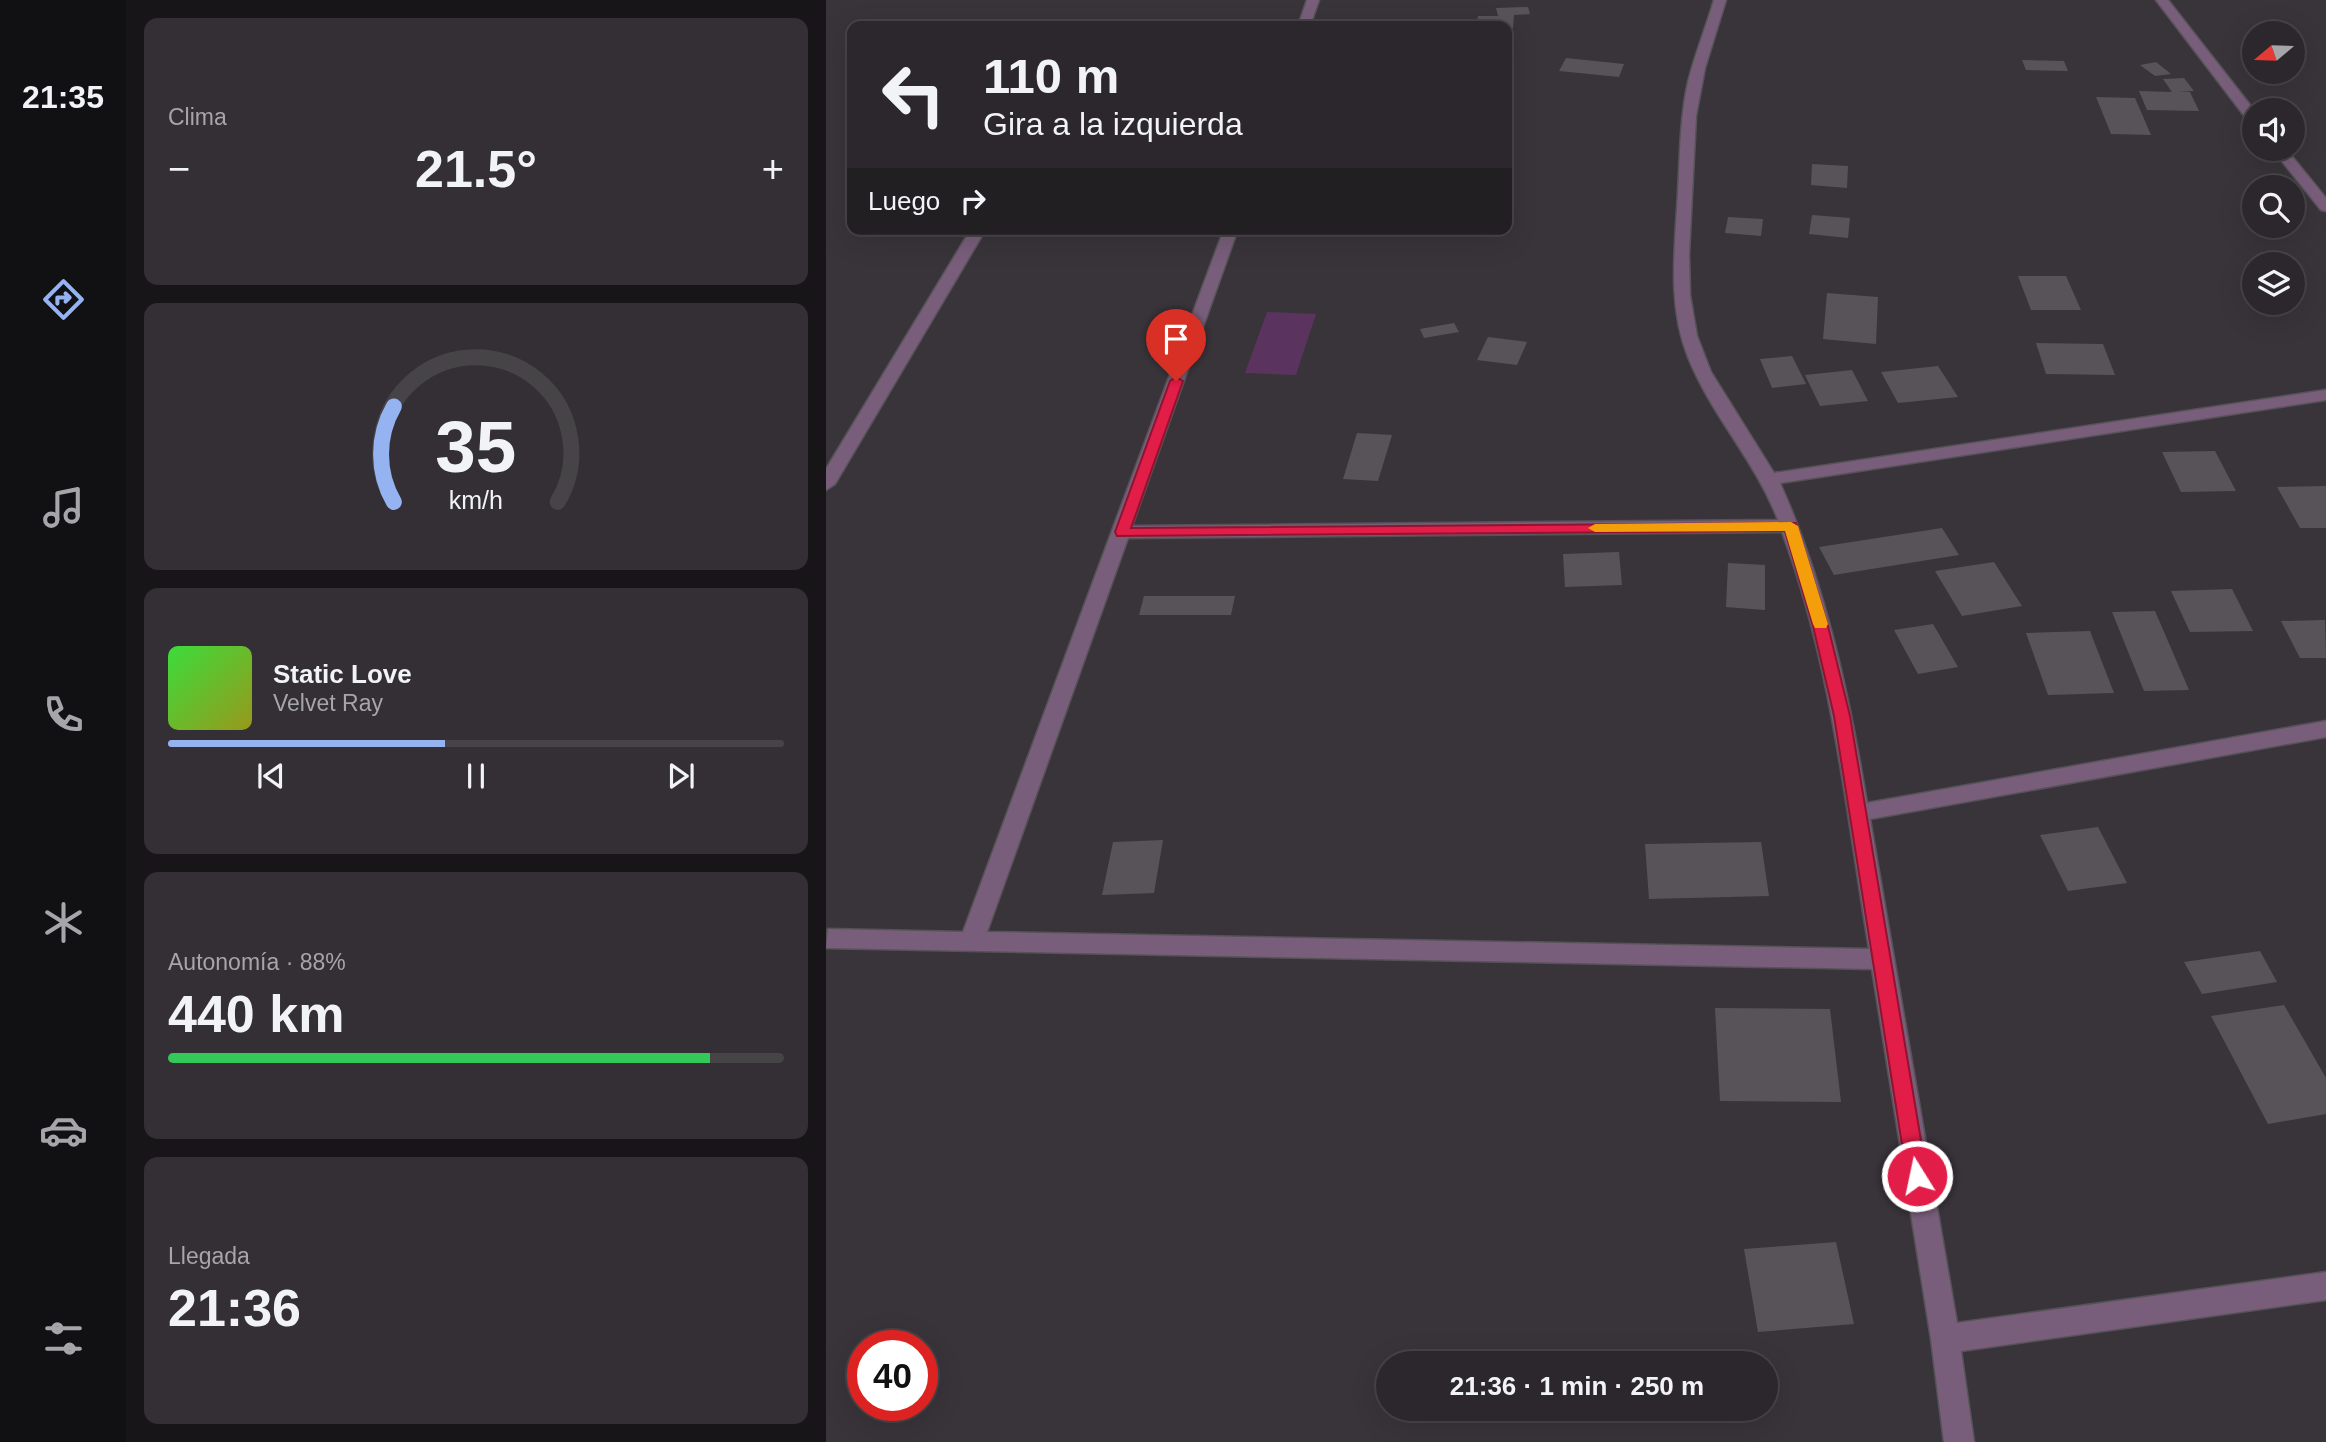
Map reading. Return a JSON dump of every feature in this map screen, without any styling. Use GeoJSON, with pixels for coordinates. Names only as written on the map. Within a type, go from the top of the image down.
{"type":"FeatureCollection","features":[{"type":"Feature","properties":{"kind":"street"},"geometry":{"type":"LineString","coordinates":[[1306,21],[1313,0]]}},
{"type":"Feature","properties":{"kind":"street"},"geometry":{"type":"LineString","coordinates":[[1720,0],[1693,90],[1682,250],[1684,314],[1695,354],[1717,400],[1769,479],[1791,526],[1821,626],[1842,716],[1945,1339],[1959,1442]]}},
{"type":"Feature","properties":{"kind":"street"},"geometry":{"type":"LineString","coordinates":[[2162,0],[2242,103]]}},
{"type":"Feature","properties":{"kind":"street"},"geometry":{"type":"LineString","coordinates":[[2288,161],[2326,207]]}},
{"type":"Feature","properties":{"kind":"street"},"geometry":{"type":"LineString","coordinates":[[826,484],[975,235]]}},
{"type":"Feature","properties":{"kind":"street"},"geometry":{"type":"LineString","coordinates":[[972,941],[1229,235]]}},
{"type":"Feature","properties":{"kind":"street"},"geometry":{"type":"LineString","coordinates":[[1769,479],[2326,395]]}},
{"type":"Feature","properties":{"kind":"street"},"geometry":{"type":"LineString","coordinates":[[1122,532],[1791,526]]}},
{"type":"Feature","properties":{"kind":"street"},"geometry":{"type":"LineString","coordinates":[[1858,813],[2326,729]]}},
{"type":"Feature","properties":{"kind":"street"},"geometry":{"type":"LineString","coordinates":[[828,939],[1881,958]]}},
{"type":"Feature","properties":{"kind":"street"},"geometry":{"type":"LineString","coordinates":[[1945,1339],[2326,1286]]}},
{"type":"Feature","properties":{"kind":"shaded area"},"geometry":{"type":"Polygon","coordinates":[[[1267,312],[1316,314],[1296,375],[1245,373],[1267,312]]]}},
{"type":"Feature","properties":{"kind":"building"},"geometry":{"type":"Polygon","coordinates":[[[1528,7],[1530,14],[1514,15],[1513,28],[1512,21],[1477,21],[1478,16],[1498,16],[1496,8],[1528,7]]]}},
{"type":"Feature","properties":{"kind":"building"},"geometry":{"type":"Polygon","coordinates":[[[1566,58],[1624,64],[1619,77],[1559,71],[1566,58]]]}},
{"type":"Feature","properties":{"kind":"building"},"geometry":{"type":"Polygon","coordinates":[[[2022,60],[2064,61],[2068,71],[2026,70],[2022,60]]]}},
{"type":"Feature","properties":{"kind":"building"},"geometry":{"type":"Polygon","coordinates":[[[2156,62],[2171,74],[2155,76],[2140,65],[2156,62]]]}},
{"type":"Feature","properties":{"kind":"building"},"geometry":{"type":"Polygon","coordinates":[[[2184,78],[2194,91],[2178,92],[2190,92],[2199,111],[2147,110],[2139,91],[2172,92],[2163,79],[2184,78]]]}},
{"type":"Feature","properties":{"kind":"building"},"geometry":{"type":"Polygon","coordinates":[[[2096,97],[2135,98],[2151,135],[2111,134],[2096,97]]]}},
{"type":"Feature","properties":{"kind":"building"},"geometry":{"type":"Polygon","coordinates":[[[1812,164],[1848,166],[1847,188],[1811,185],[1812,164]]]}},
{"type":"Feature","properties":{"kind":"building"},"geometry":{"type":"Polygon","coordinates":[[[1812,215],[1850,218],[1848,238],[1809,234],[1812,215]]]}},
{"type":"Feature","properties":{"kind":"building"},"geometry":{"type":"Polygon","coordinates":[[[1728,217],[1763,219],[1761,236],[1725,233],[1728,217]]]}},
{"type":"Feature","properties":{"kind":"building"},"geometry":{"type":"Polygon","coordinates":[[[2018,276],[2066,276],[2081,310],[2031,310],[2018,276]]]}},
{"type":"Feature","properties":{"kind":"building"},"geometry":{"type":"Polygon","coordinates":[[[1827,293],[1878,297],[1876,344],[1823,339],[1827,293]]]}},
{"type":"Feature","properties":{"kind":"building"},"geometry":{"type":"Polygon","coordinates":[[[1454,323],[1459,332],[1424,338],[1420,329],[1454,323]]]}},
{"type":"Feature","properties":{"kind":"building"},"geometry":{"type":"Polygon","coordinates":[[[1488,337],[1527,342],[1517,365],[1477,360],[1488,337]]]}},
{"type":"Feature","properties":{"kind":"building"},"geometry":{"type":"Polygon","coordinates":[[[2036,343],[2103,344],[2115,375],[2046,374],[2036,343]]]}},
{"type":"Feature","properties":{"kind":"building"},"geometry":{"type":"Polygon","coordinates":[[[1792,356],[1806,384],[1772,388],[1760,359],[1792,356]]]}},
{"type":"Feature","properties":{"kind":"building"},"geometry":{"type":"Polygon","coordinates":[[[1938,366],[1958,397],[1898,403],[1881,372],[1938,366]]]}},
{"type":"Feature","properties":{"kind":"building"},"geometry":{"type":"Polygon","coordinates":[[[1852,370],[1868,401],[1820,406],[1805,375],[1852,370]]]}},
{"type":"Feature","properties":{"kind":"building"},"geometry":{"type":"Polygon","coordinates":[[[1357,433],[1392,435],[1378,481],[1343,479],[1357,433]]]}},
{"type":"Feature","properties":{"kind":"building"},"geometry":{"type":"Polygon","coordinates":[[[2215,451],[2236,491],[2181,492],[2162,452],[2215,451]]]}},
{"type":"Feature","properties":{"kind":"building"},"geometry":{"type":"Polygon","coordinates":[[[2326,486],[2326,528],[2300,528],[2277,487],[2326,486]]]}},
{"type":"Feature","properties":{"kind":"building"},"geometry":{"type":"Polygon","coordinates":[[[1942,528],[1959,555],[1834,575],[1819,547],[1942,528]]]}},
{"type":"Feature","properties":{"kind":"building"},"geometry":{"type":"Polygon","coordinates":[[[1619,552],[1622,585],[1565,587],[1563,554],[1619,552]]]}},
{"type":"Feature","properties":{"kind":"building"},"geometry":{"type":"Polygon","coordinates":[[[1994,562],[2022,606],[1962,616],[1935,571],[1994,562]]]}},
{"type":"Feature","properties":{"kind":"building"},"geometry":{"type":"Polygon","coordinates":[[[1728,563],[1765,565],[1765,610],[1726,607],[1728,563]]]}},
{"type":"Feature","properties":{"kind":"building"},"geometry":{"type":"Polygon","coordinates":[[[2232,589],[2253,631],[2190,632],[2171,591],[2232,589]]]}},
{"type":"Feature","properties":{"kind":"building"},"geometry":{"type":"Polygon","coordinates":[[[1144,596],[1235,596],[1231,615],[1139,615],[1144,596]]]}},
{"type":"Feature","properties":{"kind":"building"},"geometry":{"type":"Polygon","coordinates":[[[2155,611],[2189,690],[2144,691],[2112,612],[2155,611]]]}},
{"type":"Feature","properties":{"kind":"building"},"geometry":{"type":"Polygon","coordinates":[[[2325,620],[2326,658],[2300,658],[2281,621],[2325,620]]]}},
{"type":"Feature","properties":{"kind":"building"},"geometry":{"type":"Polygon","coordinates":[[[1933,624],[1958,667],[1918,674],[1894,630],[1933,624]]]}},
{"type":"Feature","properties":{"kind":"building"},"geometry":{"type":"Polygon","coordinates":[[[2090,631],[2114,693],[2048,695],[2026,633],[2090,631]]]}},
{"type":"Feature","properties":{"kind":"building"},"geometry":{"type":"Polygon","coordinates":[[[2098,827],[2127,883],[2068,891],[2040,835],[2098,827]]]}},
{"type":"Feature","properties":{"kind":"building"},"geometry":{"type":"Polygon","coordinates":[[[1163,840],[1154,893],[1102,895],[1113,842],[1163,840]]]}},
{"type":"Feature","properties":{"kind":"building"},"geometry":{"type":"Polygon","coordinates":[[[1761,842],[1769,896],[1649,899],[1645,844],[1761,842]]]}},
{"type":"Feature","properties":{"kind":"building"},"geometry":{"type":"Polygon","coordinates":[[[2260,951],[2277,982],[2202,994],[2184,962],[2260,951]]]}},
{"type":"Feature","properties":{"kind":"building"},"geometry":{"type":"Polygon","coordinates":[[[2284,1005],[2326,1078],[2326,1114],[2268,1124],[2211,1016],[2284,1005]]]}},
{"type":"Feature","properties":{"kind":"building"},"geometry":{"type":"Polygon","coordinates":[[[1715,1008],[1830,1009],[1841,1102],[1720,1101],[1715,1008]]]}},
{"type":"Feature","properties":{"kind":"building"},"geometry":{"type":"Polygon","coordinates":[[[1836,1242],[1854,1324],[1758,1332],[1744,1249],[1836,1242]]]}},
{"type":"Feature","properties":{"kind":"slow traffic"},"geometry":{"type":"LineString","coordinates":[[1595,528],[1791,526],[1820,624]]}},
{"type":"Feature","properties":{"kind":"route"},"geometry":{"type":"LineString","coordinates":[[1176,381],[1122,532],[1791,526],[1821,626],[1842,716],[1917,1176]]}}]}
